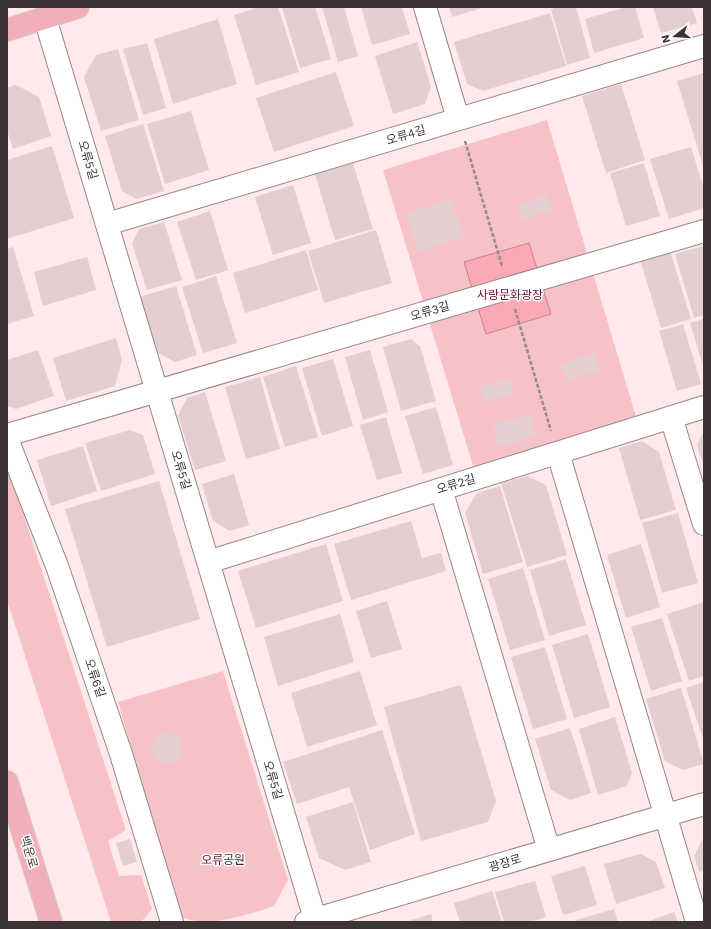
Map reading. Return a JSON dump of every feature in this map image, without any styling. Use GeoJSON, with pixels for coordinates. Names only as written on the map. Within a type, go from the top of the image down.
{"type":"FeatureCollection","features":[{"type":"Feature","properties":{"kind":"main road"},"geometry":{"type":"LineString","coordinates":[[7,30],[78,7]]}},
{"type":"Feature","properties":{"kind":"main road","name":"백운로"},"geometry":{"type":"LineString","coordinates":[[7,782],[51,922]]}},
{"type":"Feature","properties":{"kind":"street"},"geometry":{"type":"LineString","coordinates":[[425,7],[458,119]]}},
{"type":"Feature","properties":{"kind":"street","name":"오류5길"},"geometry":{"type":"LineString","coordinates":[[46,18],[208,562],[312,921]]}},
{"type":"Feature","properties":{"kind":"street","name":"오류4길"},"geometry":{"type":"LineString","coordinates":[[107,224],[704,46]]}},
{"type":"Feature","properties":{"kind":"street","name":"오류3길"},"geometry":{"type":"LineString","coordinates":[[7,435],[704,231]]}},
{"type":"Feature","properties":{"kind":"street","name":"오류2길"},"geometry":{"type":"LineString","coordinates":[[208,562],[704,407]]}},
{"type":"Feature","properties":{"kind":"street"},"geometry":{"type":"LineString","coordinates":[[671,417],[704,524]]}},
{"type":"Feature","properties":{"kind":"street","name":"오류6길"},"geometry":{"type":"LineString","coordinates":[[7,439],[65,588],[121,754],[172,922]]}},
{"type":"Feature","properties":{"kind":"street"},"geometry":{"type":"LineString","coordinates":[[558,453],[697,922]]}},
{"type":"Feature","properties":{"kind":"street"},"geometry":{"type":"LineString","coordinates":[[441,489],[549,850]]}},
{"type":"Feature","properties":{"kind":"street","name":"광장로"},"geometry":{"type":"LineString","coordinates":[[312,921],[704,804]]}},
{"type":"Feature","properties":{"kind":"green space","name":"사랑문화광장"},"geometry":{"type":"Polygon","coordinates":[[[547,120],[637,420],[474,469],[383,170],[547,120]]]}},
{"type":"Feature","properties":{"kind":"green space"},"geometry":{"type":"Polygon","coordinates":[[[12,470],[25,519],[126,830],[108,841],[119,876],[141,875],[152,909],[141,922],[111,922],[7,600],[7,471],[12,470]]]}},
{"type":"Feature","properties":{"kind":"green space","name":"오류공원"},"geometry":{"type":"Polygon","coordinates":[[[223,671],[288,880],[274,906],[240,917],[203,922],[181,917],[118,702],[223,671]]]}},
{"type":"Feature","properties":{"kind":"shaded area"},"geometry":{"type":"Polygon","coordinates":[[[529,243],[551,314],[486,334],[464,262],[529,243]]]}},
{"type":"Feature","properties":{"kind":"building"},"geometry":{"type":"Polygon","coordinates":[[[259,7],[278,7],[299,72],[256,85],[234,15],[259,7]]]}},
{"type":"Feature","properties":{"kind":"building"},"geometry":{"type":"Polygon","coordinates":[[[282,7],[315,7],[331,59],[300,68],[282,7]]]}},
{"type":"Feature","properties":{"kind":"building"},"geometry":{"type":"Polygon","coordinates":[[[322,7],[344,7],[358,56],[338,62],[322,7]]]}},
{"type":"Feature","properties":{"kind":"building"},"geometry":{"type":"Polygon","coordinates":[[[361,7],[402,7],[410,34],[372,45],[361,7]]]}},
{"type":"Feature","properties":{"kind":"building"},"geometry":{"type":"Polygon","coordinates":[[[449,7],[485,7],[452,17],[449,7]]]}},
{"type":"Feature","properties":{"kind":"building"},"geometry":{"type":"Polygon","coordinates":[[[558,7],[576,7],[590,58],[567,65],[551,9],[558,7]]]}},
{"type":"Feature","properties":{"kind":"building"},"geometry":{"type":"Polygon","coordinates":[[[627,7],[635,7],[644,38],[594,53],[585,19],[627,7]]]}},
{"type":"Feature","properties":{"kind":"building"},"geometry":{"type":"Polygon","coordinates":[[[653,7],[692,7],[697,23],[661,33],[653,7]]]}},
{"type":"Feature","properties":{"kind":"building"},"geometry":{"type":"Polygon","coordinates":[[[550,13],[566,66],[483,91],[467,84],[454,42],[550,13]]]}},
{"type":"Feature","properties":{"kind":"building"},"geometry":{"type":"Polygon","coordinates":[[[218,19],[237,84],[173,104],[154,39],[218,19]]]}},
{"type":"Feature","properties":{"kind":"building"},"geometry":{"type":"Polygon","coordinates":[[[417,42],[431,86],[425,104],[393,114],[375,56],[417,42]]]}},
{"type":"Feature","properties":{"kind":"building"},"geometry":{"type":"Polygon","coordinates":[[[147,43],[166,108],[143,115],[123,49],[147,43]]]}},
{"type":"Feature","properties":{"kind":"building"},"geometry":{"type":"Polygon","coordinates":[[[118,49],[139,120],[101,131],[84,77],[96,55],[118,49]]]}},
{"type":"Feature","properties":{"kind":"building"},"geometry":{"type":"Polygon","coordinates":[[[336,72],[354,126],[274,152],[256,98],[336,72]]]}},
{"type":"Feature","properties":{"kind":"building"},"geometry":{"type":"Polygon","coordinates":[[[704,73],[704,169],[677,81],[704,73]]]}},
{"type":"Feature","properties":{"kind":"building"},"geometry":{"type":"Polygon","coordinates":[[[621,84],[645,160],[606,173],[582,96],[621,84]]]}},
{"type":"Feature","properties":{"kind":"building"},"geometry":{"type":"Polygon","coordinates":[[[16,85],[39,97],[51,136],[13,149],[7,130],[7,88],[16,85]]]}},
{"type":"Feature","properties":{"kind":"building"},"geometry":{"type":"Polygon","coordinates":[[[191,111],[209,170],[165,184],[147,124],[191,111]]]}},
{"type":"Feature","properties":{"kind":"building"},"geometry":{"type":"Polygon","coordinates":[[[143,124],[164,191],[137,199],[122,191],[105,136],[143,124]]]}},
{"type":"Feature","properties":{"kind":"building"},"geometry":{"type":"Polygon","coordinates":[[[52,146],[74,218],[7,239],[7,160],[52,146]]]}},
{"type":"Feature","properties":{"kind":"building"},"geometry":{"type":"Polygon","coordinates":[[[691,147],[704,189],[704,208],[669,219],[650,159],[691,147]]]}},
{"type":"Feature","properties":{"kind":"building"},"geometry":{"type":"Polygon","coordinates":[[[352,160],[373,229],[335,240],[314,171],[352,160]]]}},
{"type":"Feature","properties":{"kind":"building"},"geometry":{"type":"Polygon","coordinates":[[[644,163],[660,216],[626,226],[610,173],[644,163]]]}},
{"type":"Feature","properties":{"kind":"building"},"geometry":{"type":"Polygon","coordinates":[[[293,185],[311,243],[273,255],[255,197],[293,185]]]}},
{"type":"Feature","properties":{"kind":"building"},"geometry":{"type":"Polygon","coordinates":[[[547,194],[553,210],[522,221],[516,205],[547,194]]]}},
{"type":"Feature","properties":{"kind":"building"},"geometry":{"type":"Polygon","coordinates":[[[451,199],[464,237],[418,252],[406,214],[451,199]]]}},
{"type":"Feature","properties":{"kind":"building"},"geometry":{"type":"Polygon","coordinates":[[[210,211],[228,270],[196,280],[177,222],[210,211]]]}},
{"type":"Feature","properties":{"kind":"building"},"geometry":{"type":"Polygon","coordinates":[[[164,222],[182,280],[147,290],[132,243],[139,229],[164,222]]]}},
{"type":"Feature","properties":{"kind":"building"},"geometry":{"type":"Polygon","coordinates":[[[376,230],[392,283],[324,303],[308,251],[376,230]]]}},
{"type":"Feature","properties":{"kind":"building"},"geometry":{"type":"Polygon","coordinates":[[[704,246],[704,315],[694,318],[675,254],[704,246]]]}},
{"type":"Feature","properties":{"kind":"building"},"geometry":{"type":"Polygon","coordinates":[[[13,247],[34,316],[7,324],[7,249],[13,247]]]}},
{"type":"Feature","properties":{"kind":"building"},"geometry":{"type":"Polygon","coordinates":[[[306,250],[318,290],[245,313],[233,273],[306,250]]]}},
{"type":"Feature","properties":{"kind":"building"},"geometry":{"type":"Polygon","coordinates":[[[670,251],[691,319],[661,328],[640,260],[670,251]]]}},
{"type":"Feature","properties":{"kind":"building"},"geometry":{"type":"Polygon","coordinates":[[[87,257],[96,290],[43,306],[34,272],[87,257]]]}},
{"type":"Feature","properties":{"kind":"building"},"geometry":{"type":"Polygon","coordinates":[[[216,276],[237,343],[203,353],[182,287],[216,276]]]}},
{"type":"Feature","properties":{"kind":"building"},"geometry":{"type":"Polygon","coordinates":[[[176,286],[197,355],[175,362],[151,349],[136,298],[176,286]]]}},
{"type":"Feature","properties":{"kind":"building"},"geometry":{"type":"Polygon","coordinates":[[[704,319],[704,369],[690,323],[704,319]]]}},
{"type":"Feature","properties":{"kind":"building"},"geometry":{"type":"Polygon","coordinates":[[[683,324],[701,384],[677,391],[659,331],[683,324]]]}},
{"type":"Feature","properties":{"kind":"building"},"geometry":{"type":"Polygon","coordinates":[[[116,338],[122,360],[115,386],[66,401],[53,358],[116,338]]]}},
{"type":"Feature","properties":{"kind":"building"},"geometry":{"type":"Polygon","coordinates":[[[411,339],[420,346],[436,401],[401,411],[383,347],[411,339]]]}},
{"type":"Feature","properties":{"kind":"building"},"geometry":{"type":"Polygon","coordinates":[[[38,350],[54,396],[16,409],[7,406],[7,360],[38,350]]]}},
{"type":"Feature","properties":{"kind":"building"},"geometry":{"type":"Polygon","coordinates":[[[370,350],[388,412],[363,420],[345,357],[370,350]]]}},
{"type":"Feature","properties":{"kind":"building"},"geometry":{"type":"Polygon","coordinates":[[[595,353],[600,370],[566,381],[561,364],[595,353]]]}},
{"type":"Feature","properties":{"kind":"building"},"geometry":{"type":"Polygon","coordinates":[[[333,359],[353,426],[322,436],[302,368],[333,359]]]}},
{"type":"Feature","properties":{"kind":"building"},"geometry":{"type":"Polygon","coordinates":[[[296,366],[318,437],[285,447],[263,377],[296,366]]]}},
{"type":"Feature","properties":{"kind":"building"},"geometry":{"type":"Polygon","coordinates":[[[260,377],[280,449],[246,459],[225,387],[260,377]]]}},
{"type":"Feature","properties":{"kind":"building"},"geometry":{"type":"Polygon","coordinates":[[[509,378],[514,393],[485,403],[480,387],[509,378]]]}},
{"type":"Feature","properties":{"kind":"building"},"geometry":{"type":"Polygon","coordinates":[[[205,392],[226,461],[195,470],[178,416],[187,398],[205,392]]]}},
{"type":"Feature","properties":{"kind":"building"},"geometry":{"type":"Polygon","coordinates":[[[436,407],[453,465],[423,474],[405,416],[436,407]]]}},
{"type":"Feature","properties":{"kind":"building"},"geometry":{"type":"Polygon","coordinates":[[[530,414],[536,436],[499,447],[492,425],[530,414]]]}},
{"type":"Feature","properties":{"kind":"building"},"geometry":{"type":"Polygon","coordinates":[[[386,417],[402,473],[377,480],[360,425],[386,417]]]}},
{"type":"Feature","properties":{"kind":"building"},"geometry":{"type":"Polygon","coordinates":[[[130,430],[143,435],[155,474],[101,491],[85,443],[130,430]]]}},
{"type":"Feature","properties":{"kind":"building"},"geometry":{"type":"Polygon","coordinates":[[[704,430],[704,467],[697,445],[704,430]]]}},
{"type":"Feature","properties":{"kind":"building"},"geometry":{"type":"Polygon","coordinates":[[[642,441],[659,452],[676,510],[640,520],[619,448],[642,441]]]}},
{"type":"Feature","properties":{"kind":"building"},"geometry":{"type":"Polygon","coordinates":[[[83,446],[97,491],[51,506],[37,460],[83,446]]]}},
{"type":"Feature","properties":{"kind":"building"},"geometry":{"type":"Polygon","coordinates":[[[234,474],[249,525],[230,531],[213,521],[202,484],[234,474]]]}},
{"type":"Feature","properties":{"kind":"building"},"geometry":{"type":"Polygon","coordinates":[[[527,476],[546,485],[567,555],[527,567],[501,483],[527,476]]]}},
{"type":"Feature","properties":{"kind":"building"},"geometry":{"type":"Polygon","coordinates":[[[159,481],[200,619],[107,647],[65,509],[159,481]]]}},
{"type":"Feature","properties":{"kind":"building"},"geometry":{"type":"Polygon","coordinates":[[[500,486],[523,562],[483,574],[465,513],[477,493],[500,486]]]}},
{"type":"Feature","properties":{"kind":"building"},"geometry":{"type":"Polygon","coordinates":[[[678,513],[698,583],[662,593],[642,523],[678,513]]]}},
{"type":"Feature","properties":{"kind":"building"},"geometry":{"type":"Polygon","coordinates":[[[411,521],[422,558],[441,553],[446,571],[351,600],[334,544],[411,521]]]}},
{"type":"Feature","properties":{"kind":"building"},"geometry":{"type":"Polygon","coordinates":[[[326,544],[343,601],[256,628],[238,571],[326,544]]]}},
{"type":"Feature","properties":{"kind":"building"},"geometry":{"type":"Polygon","coordinates":[[[641,544],[660,607],[626,618],[607,555],[641,544]]]}},
{"type":"Feature","properties":{"kind":"building"},"geometry":{"type":"Polygon","coordinates":[[[566,559],[586,625],[549,636],[530,570],[566,559]]]}},
{"type":"Feature","properties":{"kind":"building"},"geometry":{"type":"Polygon","coordinates":[[[523,568],[545,640],[510,650],[488,579],[523,568]]]}},
{"type":"Feature","properties":{"kind":"building"},"geometry":{"type":"Polygon","coordinates":[[[387,601],[402,649],[371,658],[356,611],[387,601]]]}},
{"type":"Feature","properties":{"kind":"building"},"geometry":{"type":"Polygon","coordinates":[[[704,602],[704,676],[689,681],[667,614],[704,602]]]}},
{"type":"Feature","properties":{"kind":"building"},"geometry":{"type":"Polygon","coordinates":[[[340,614],[354,662],[278,686],[264,637],[340,614]]]}},
{"type":"Feature","properties":{"kind":"building"},"geometry":{"type":"Polygon","coordinates":[[[662,618],[682,681],[651,691],[631,627],[662,618]]]}},
{"type":"Feature","properties":{"kind":"building"},"geometry":{"type":"Polygon","coordinates":[[[588,634],[610,707],[574,718],[552,645],[588,634]]]}},
{"type":"Feature","properties":{"kind":"building"},"geometry":{"type":"Polygon","coordinates":[[[545,647],[567,719],[533,729],[511,657],[545,647]]]}},
{"type":"Feature","properties":{"kind":"building"},"geometry":{"type":"Polygon","coordinates":[[[360,671],[377,725],[307,747],[291,693],[360,671]]]}},
{"type":"Feature","properties":{"kind":"building"},"geometry":{"type":"Polygon","coordinates":[[[704,682],[704,742],[686,688],[704,682]]]}},
{"type":"Feature","properties":{"kind":"building"},"geometry":{"type":"Polygon","coordinates":[[[461,685],[496,801],[488,822],[421,841],[384,707],[461,685]]]}},
{"type":"Feature","properties":{"kind":"building"},"geometry":{"type":"Polygon","coordinates":[[[681,688],[704,764],[683,770],[665,761],[646,699],[681,688]]]}},
{"type":"Feature","properties":{"kind":"building"},"geometry":{"type":"Polygon","coordinates":[[[615,717],[632,773],[627,786],[598,795],[579,729],[615,717]]]}},
{"type":"Feature","properties":{"kind":"building"},"geometry":{"type":"Polygon","coordinates":[[[570,728],[591,793],[570,800],[551,790],[535,739],[570,728]]]}},
{"type":"Feature","properties":{"kind":"building"},"geometry":{"type":"Polygon","coordinates":[[[382,730],[415,834],[370,850],[349,787],[297,804],[283,762],[382,730]]]}},
{"type":"Feature","properties":{"kind":"building"},"geometry":{"type":"Polygon","coordinates":[[[167,733],[178,737],[182,748],[178,759],[167,763],[156,759],[152,748],[156,737],[167,733]]]}},
{"type":"Feature","properties":{"kind":"building"},"geometry":{"type":"Polygon","coordinates":[[[353,802],[371,862],[345,870],[319,858],[306,817],[353,802]]]}},
{"type":"Feature","properties":{"kind":"building"},"geometry":{"type":"Polygon","coordinates":[[[704,837],[704,870],[699,872],[694,856],[704,837]]]}},
{"type":"Feature","properties":{"kind":"building"},"geometry":{"type":"Polygon","coordinates":[[[130,839],[137,862],[123,866],[116,843],[130,839]]]}},
{"type":"Feature","properties":{"kind":"building"},"geometry":{"type":"Polygon","coordinates":[[[641,854],[656,862],[665,888],[616,904],[604,864],[641,854]]]}},
{"type":"Feature","properties":{"kind":"building"},"geometry":{"type":"Polygon","coordinates":[[[585,866],[597,905],[563,915],[551,876],[585,866]]]}},
{"type":"Feature","properties":{"kind":"building"},"geometry":{"type":"Polygon","coordinates":[[[535,881],[546,917],[530,922],[504,922],[495,892],[535,881]]]}},
{"type":"Feature","properties":{"kind":"building"},"geometry":{"type":"Polygon","coordinates":[[[492,891],[502,922],[460,922],[454,903],[492,891]]]}},
{"type":"Feature","properties":{"kind":"building"},"geometry":{"type":"Polygon","coordinates":[[[614,909],[618,922],[577,922],[576,920],[614,909]]]}},
{"type":"Feature","properties":{"kind":"building"},"geometry":{"type":"Polygon","coordinates":[[[674,912],[678,922],[646,922],[674,912]]]}},
{"type":"Feature","properties":{"kind":"building"},"geometry":{"type":"Polygon","coordinates":[[[431,914],[433,922],[405,922],[431,914]]]}}]}
